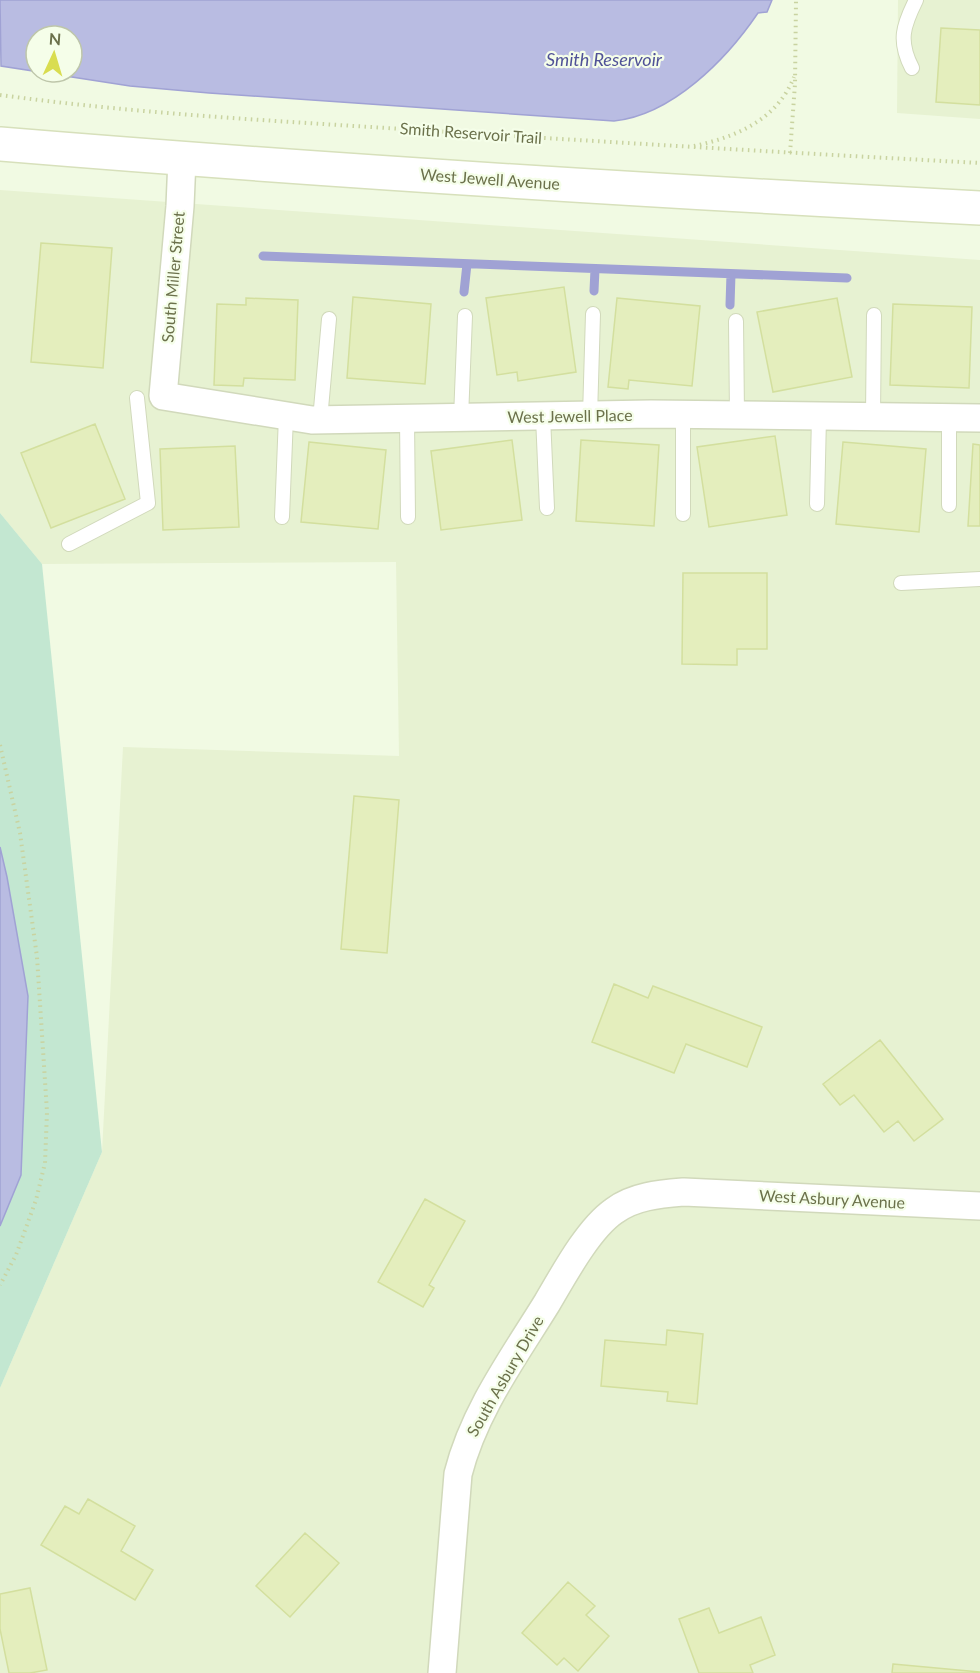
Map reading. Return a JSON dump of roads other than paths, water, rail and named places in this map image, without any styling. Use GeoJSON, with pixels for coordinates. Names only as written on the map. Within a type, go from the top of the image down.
{"type":"FeatureCollection","features":[{"type":"Feature","properties":{"kind":"main road","name":"West Jewell Avenue"},"geometry":{"type":"LineString","coordinates":[[0,144],[182,159],[729,195],[980,208]]}},
{"type":"Feature","properties":{"kind":"street","name":"South Miller Street"},"geometry":{"type":"LineString","coordinates":[[150,397],[180,206],[182,159]]}},
{"type":"Feature","properties":{"kind":"street","name":"West Jewell Place"},"geometry":{"type":"LineString","coordinates":[[150,397],[320,420],[683,415],[980,418]]}},
{"type":"Feature","properties":{"kind":"street","name":"West Asbury Avenue"},"geometry":{"type":"LineString","coordinates":[[684,1192],[980,1206]]}},
{"type":"Feature","properties":{"kind":"street","name":"South Asbury Drive"},"geometry":{"type":"LineString","coordinates":[[442,1673],[458,1474],[465,1446],[476,1422],[570,1265],[597,1228],[613,1211],[632,1201],[654,1194],[684,1192]]}},
{"type":"Feature","properties":{"kind":"lane"},"geometry":{"type":"LineString","coordinates":[[912,68],[905,55],[903,40],[908,16],[916,0]]}},
{"type":"Feature","properties":{"kind":"lane"},"geometry":{"type":"LineString","coordinates":[[590,416],[593,314]]}},
{"type":"Feature","properties":{"kind":"lane"},"geometry":{"type":"LineString","coordinates":[[873,416],[874,315]]}},
{"type":"Feature","properties":{"kind":"lane"},"geometry":{"type":"LineString","coordinates":[[461,418],[465,316]]}},
{"type":"Feature","properties":{"kind":"lane"},"geometry":{"type":"LineString","coordinates":[[320,420],[329,319]]}},
{"type":"Feature","properties":{"kind":"lane"},"geometry":{"type":"LineString","coordinates":[[736,321],[737,415]]}},
{"type":"Feature","properties":{"kind":"lane"},"geometry":{"type":"LineString","coordinates":[[69,544],[148,503],[150,397]]}},
{"type":"Feature","properties":{"kind":"lane"},"geometry":{"type":"LineString","coordinates":[[683,415],[683,514]]}},
{"type":"Feature","properties":{"kind":"lane"},"geometry":{"type":"LineString","coordinates":[[282,517],[286,416]]}},
{"type":"Feature","properties":{"kind":"lane"},"geometry":{"type":"LineString","coordinates":[[543,417],[547,508]]}},
{"type":"Feature","properties":{"kind":"lane"},"geometry":{"type":"LineString","coordinates":[[817,504],[819,417]]}},
{"type":"Feature","properties":{"kind":"lane"},"geometry":{"type":"LineString","coordinates":[[407,418],[408,517]]}},
{"type":"Feature","properties":{"kind":"lane"},"geometry":{"type":"LineString","coordinates":[[949,418],[949,505]]}},
{"type":"Feature","properties":{"kind":"lane"},"geometry":{"type":"LineString","coordinates":[[901,583],[980,579]]}},
{"type":"Feature","properties":{"kind":"water","name":"Smith Reservoir"},"geometry":{"type":"Polygon","coordinates":[[[0,0],[772,0],[767,12],[758,13],[714,66],[677,97],[636,117],[614,121],[209,93],[130,86],[84,79],[84,24],[24,24],[24,69],[1,66],[0,0]]]}},
{"type":"Feature","properties":{"kind":"water"},"geometry":{"type":"Polygon","coordinates":[[[0,847],[28,996],[21,1175],[0,1226],[0,847]]]}},
{"type":"Feature","properties":{"kind":"waterway"},"geometry":{"type":"LineString","coordinates":[[263,256],[847,278]]}},
{"type":"Feature","properties":{"kind":"waterway"},"geometry":{"type":"LineString","coordinates":[[464,292],[467,264]]}},
{"type":"Feature","properties":{"kind":"waterway"},"geometry":{"type":"LineString","coordinates":[[594,291],[595,269]]}},
{"type":"Feature","properties":{"kind":"waterway"},"geometry":{"type":"LineString","coordinates":[[730,305],[731,274]]}}]}
